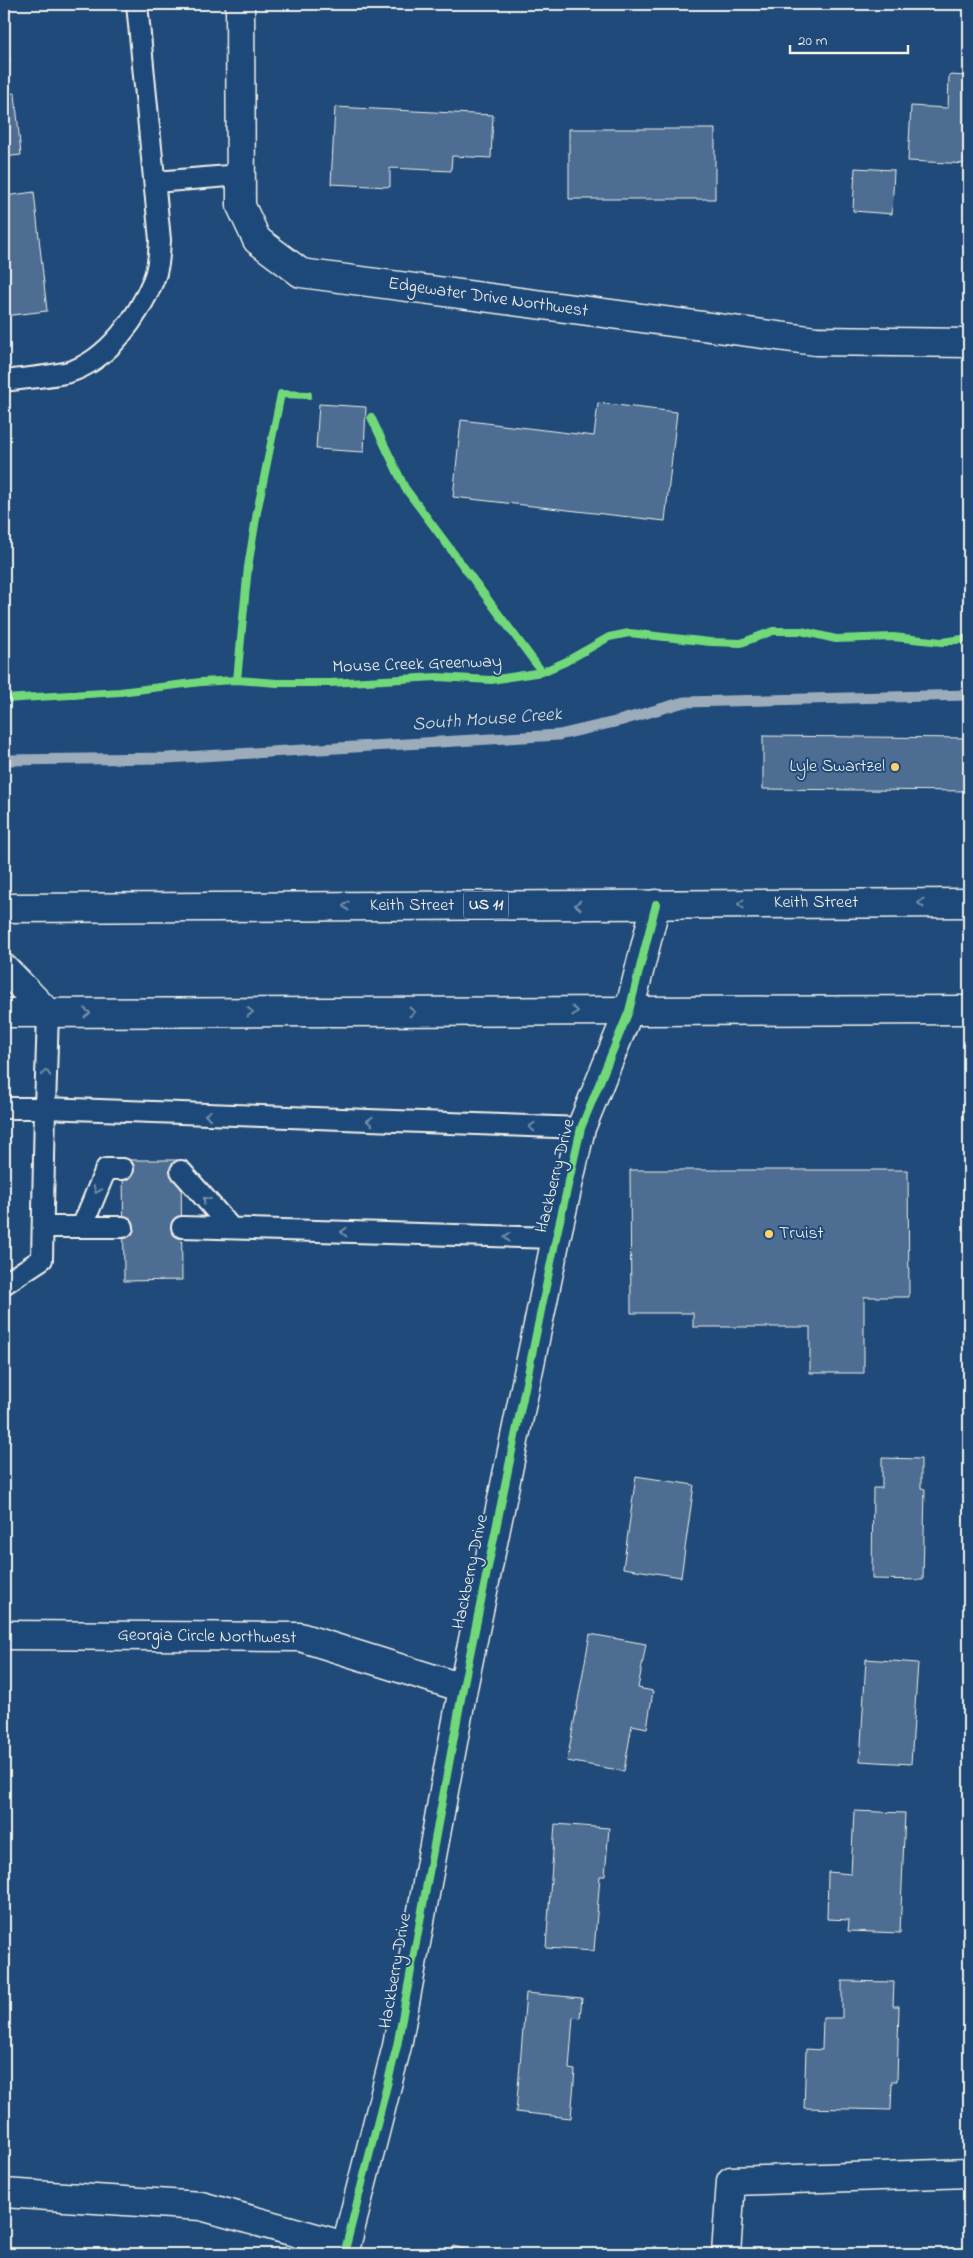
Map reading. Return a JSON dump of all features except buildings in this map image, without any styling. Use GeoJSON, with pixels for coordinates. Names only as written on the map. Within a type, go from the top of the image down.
{"type":"FeatureCollection","features":[{"type":"Feature","properties":{"kind":"street","name":"Edgewater Drive Northwest"},"geometry":{"type":"LineString","coordinates":[[240,4],[241,206],[257,240],[301,273],[816,341],[969,343]]}},
{"type":"Feature","properties":{"kind":"street","name":"Keith Street"},"geometry":{"type":"LineString","coordinates":[[4,908],[969,903]]}},
{"type":"Feature","properties":{"kind":"street","name":"Hackberry Drive"},"geometry":{"type":"LineString","coordinates":[[344,2250],[397,2046],[462,1688],[556,1238],[581,1128],[629,1011],[656,904]]}},
{"type":"Feature","properties":{"kind":"street"},"geometry":{"type":"LineString","coordinates":[[4,968],[48,1013]]}},
{"type":"Feature","properties":{"kind":"street"},"geometry":{"type":"LineString","coordinates":[[4,1013],[969,1010]]}},
{"type":"Feature","properties":{"kind":"street","name":"Georgia Circle Northwest"},"geometry":{"type":"LineString","coordinates":[[4,1635],[300,1636],[462,1688]]}},
{"type":"Feature","properties":{"kind":"street"},"geometry":{"type":"LineString","coordinates":[[726,2254],[731,2180],[969,2173]]}},
{"type":"Feature","properties":{"kind":"street"},"geometry":{"type":"LineString","coordinates":[[4,2193],[201,2206],[344,2250]]}},
{"type":"Feature","properties":{"kind":"lane"},"geometry":{"type":"LineString","coordinates":[[4,381],[69,372],[91,361],[109,347],[125,328],[141,306],[154,280],[159,260],[160,240],[156,182],[137,4]]}},
{"type":"Feature","properties":{"kind":"lane"},"geometry":{"type":"LineString","coordinates":[[156,182],[241,175]]}},
{"type":"Feature","properties":{"kind":"lane"},"geometry":{"type":"LineString","coordinates":[[4,1284],[42,1259],[48,1013]]}},
{"type":"Feature","properties":{"kind":"lane"},"geometry":{"type":"LineString","coordinates":[[4,1108],[581,1128]]}},
{"type":"Feature","properties":{"kind":"lane"},"geometry":{"type":"LineString","coordinates":[[82,1227],[106,1168],[123,1169]]}},
{"type":"Feature","properties":{"kind":"lane"},"geometry":{"type":"LineString","coordinates":[[181,1171],[231,1228]]}},
{"type":"Feature","properties":{"kind":"lane"},"geometry":{"type":"LineString","coordinates":[[43,1226],[123,1227]]}},
{"type":"Feature","properties":{"kind":"lane"},"geometry":{"type":"LineString","coordinates":[[182,1227],[556,1238]]}},
{"type":"Feature","properties":{"kind":"waterway","name":"South Mouse Creek"},"geometry":{"type":"LineString","coordinates":[[4,760],[167,758],[559,735],[619,721],[684,702],[969,695]]}},
{"type":"Feature","properties":{"kind":"cycle path"},"geometry":{"type":"LineString","coordinates":[[237,680],[248,567],[281,394],[308,395]]}},
{"type":"Feature","properties":{"kind":"cycle path"},"geometry":{"type":"LineString","coordinates":[[371,417],[405,488],[542,672]]}},
{"type":"Feature","properties":{"kind":"cycle path","name":"Mouse Creek Greenway"},"geometry":{"type":"LineString","coordinates":[[4,699],[120,692],[201,682],[237,680],[277,683],[330,683],[437,677],[491,680],[542,672],[565,662],[609,637],[629,633],[710,642],[741,643],[773,631],[801,631],[836,639],[893,637],[942,642],[969,638]]}},
{"type":"Feature","properties":{"kind":"cycle path"},"geometry":{"type":"LineString","coordinates":[[344,2254],[397,2046],[463,1688],[556,1238],[581,1128],[629,1011],[656,904]]}},
{"type":"Feature","properties":{"kind":"place","name":"Lyle Swartzel"},"geometry":{"type":"Point","coordinates":[895,767]}},
{"type":"Feature","properties":{"kind":"place","name":"Truist"},"geometry":{"type":"Point","coordinates":[769,1234]}}]}
